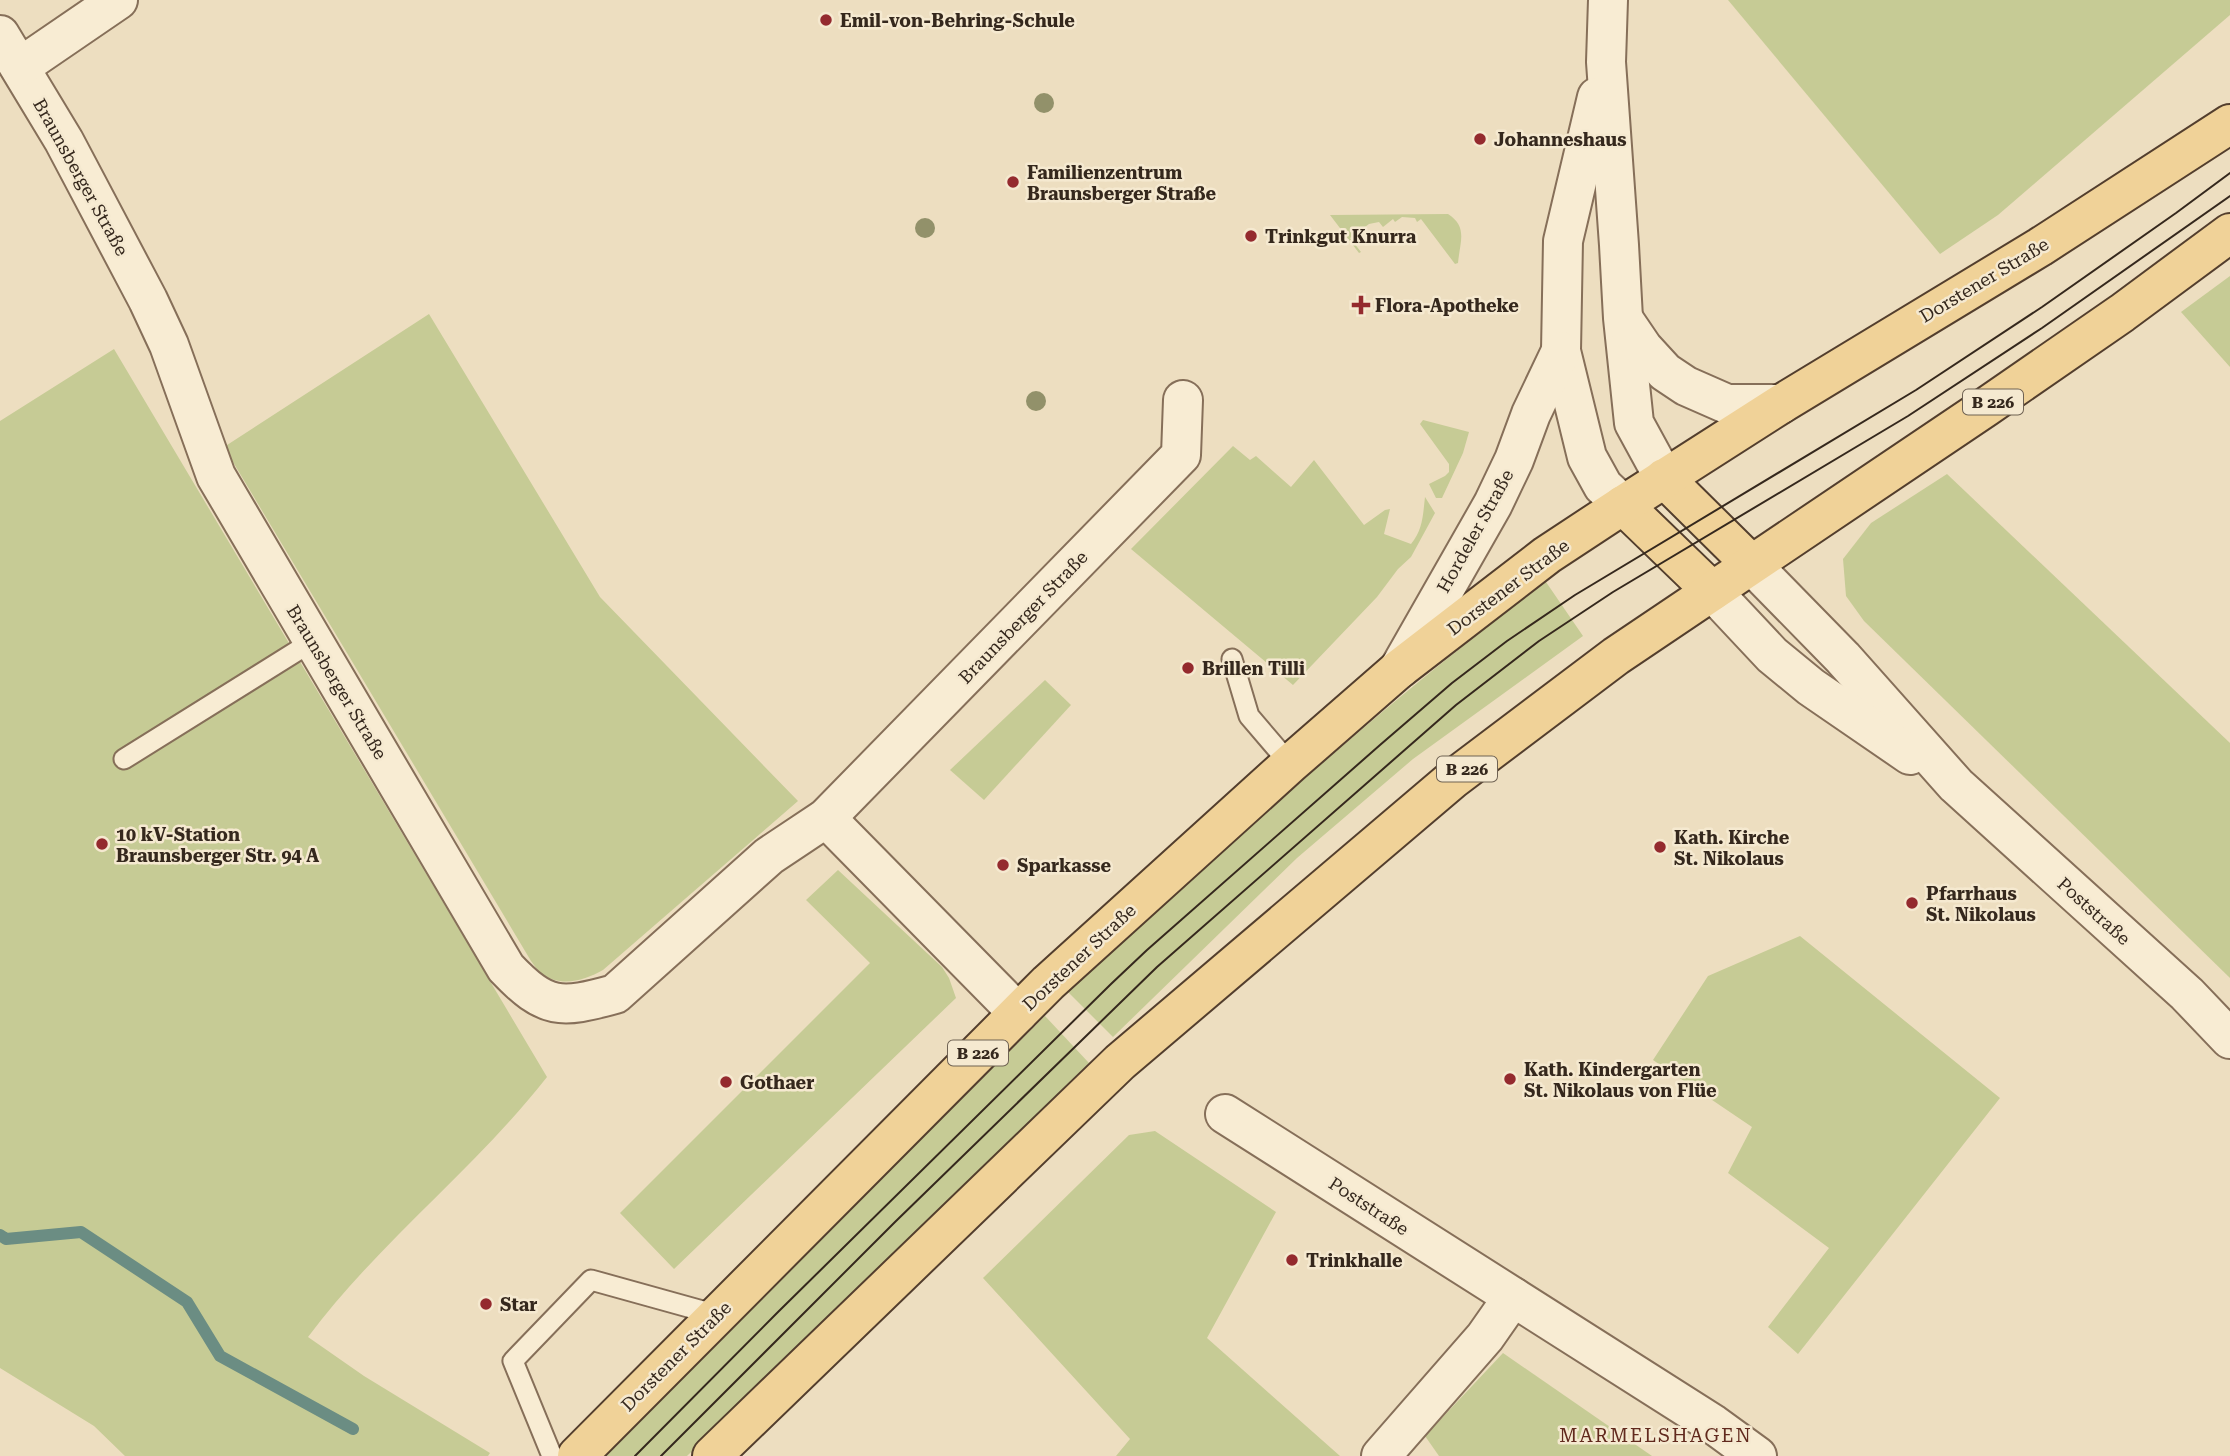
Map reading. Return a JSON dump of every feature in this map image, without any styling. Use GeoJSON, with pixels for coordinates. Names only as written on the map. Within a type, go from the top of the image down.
{"type":"FeatureCollection","features":[{"type":"Feature","properties":{"kind":"main road","name":"Dorstener Straße"},"geometry":{"type":"LineString","coordinates":[[577,1456],[1068,965],[1399,669],[1547,555],[1664,478],[2040,247],[2230,124]]}},
{"type":"Feature","properties":{"kind":"main road","name":"B 226"},"geometry":{"type":"LineString","coordinates":[[712,1456],[1120,1062],[1453,779],[1616,656],[1986,407],[2122,313],[2230,233]]}},
{"type":"Feature","properties":{"kind":"main road"},"geometry":{"type":"LineString","coordinates":[[1664,478],[1751,564]]}},
{"type":"Feature","properties":{"kind":"main road"},"geometry":{"type":"LineString","coordinates":[[1623,505],[1712,591]]}},
{"type":"Feature","properties":{"kind":"street"},"geometry":{"type":"LineString","coordinates":[[20,67],[118,0]]}},
{"type":"Feature","properties":{"kind":"street","name":"Hordeler Straße"},"geometry":{"type":"LineString","coordinates":[[1608,0],[1606,62],[1623,318],[1634,423],[1664,478]]}},
{"type":"Feature","properties":{"kind":"street","name":"Braunsberger Straße"},"geometry":{"type":"LineString","coordinates":[[0,35],[64,141],[148,300],[169,345],[216,475],[506,968],[528,990],[556,1004],[586,1002],[615,994],[769,856],[826,818],[1181,455],[1183,400]]}},
{"type":"Feature","properties":{"kind":"street","name":"Hordeler Straße"},"geometry":{"type":"LineString","coordinates":[[1606,62],[1563,241],[1561,351],[1587,457],[1603,486],[1623,505]]}},
{"type":"Feature","properties":{"kind":"street"},"geometry":{"type":"LineString","coordinates":[[1623,318],[1643,348],[1665,372],[1686,386],[1727,404],[1781,404]]}},
{"type":"Feature","properties":{"kind":"street","name":"Hordeler Straße"},"geometry":{"type":"LineString","coordinates":[[1399,669],[1493,504],[1561,351]]}},
{"type":"Feature","properties":{"kind":"street","name":"Poststraße"},"geometry":{"type":"LineString","coordinates":[[1751,564],[1843,658],[1956,785],[2187,994],[2230,1039]]}},
{"type":"Feature","properties":{"kind":"street","name":"Poststraße"},"geometry":{"type":"LineString","coordinates":[[1712,591],[1772,655],[1811,687],[1956,785]]}},
{"type":"Feature","properties":{"kind":"street"},"geometry":{"type":"LineString","coordinates":[[826,818],[1018,1013]]}},
{"type":"Feature","properties":{"kind":"street","name":"Poststraße"},"geometry":{"type":"LineString","coordinates":[[1226,1114],[1713,1424],[1757,1456]]}},
{"type":"Feature","properties":{"kind":"street"},"geometry":{"type":"LineString","coordinates":[[1381,1456],[1485,1336],[1513,1297]]}},
{"type":"Feature","properties":{"kind":"lane"},"geometry":{"type":"LineString","coordinates":[[124,759],[313,641]]}},
{"type":"Feature","properties":{"kind":"lane"},"geometry":{"type":"LineString","coordinates":[[1232,659],[1249,716],[1290,764]]}},
{"type":"Feature","properties":{"kind":"lane"},"geometry":{"type":"LineString","coordinates":[[552,1456],[513,1362],[591,1280],[717,1315]]}},
{"type":"Feature","properties":{"kind":"green space"},"geometry":{"type":"Polygon","coordinates":[[[1728,0],[2230,0],[2230,15],[1998,215],[1940,254],[1728,0]]]}},
{"type":"Feature","properties":{"kind":"green space"},"geometry":{"type":"Polygon","coordinates":[[[1448,214],[1460,229],[1458,263],[1455,264],[1421,219],[1417,222],[1415,218],[1402,217],[1395,222],[1393,219],[1383,227],[1379,222],[1369,224],[1350,238],[1361,252],[1359,253],[1330,215],[1448,214]]]}},
{"type":"Feature","properties":{"kind":"green space"},"geometry":{"type":"Polygon","coordinates":[[[2230,276],[2230,367],[2181,312],[2230,276]]]}},
{"type":"Feature","properties":{"kind":"green space"},"geometry":{"type":"Polygon","coordinates":[[[429,314],[600,597],[798,801],[603,970],[573,981],[550,978],[541,973],[531,961],[224,447],[429,314]]]}},
{"type":"Feature","properties":{"kind":"green space"},"geometry":{"type":"Polygon","coordinates":[[[114,349],[547,1077],[489,1144],[365,1270],[308,1337],[364,1376],[490,1453],[488,1456],[125,1456],[94,1426],[0,1368],[0,421],[114,349]]]}},
{"type":"Feature","properties":{"kind":"green space"},"geometry":{"type":"Polygon","coordinates":[[[1423,420],[1469,432],[1463,453],[1442,498],[1436,498],[1429,484],[1449,472],[1449,464],[1420,424],[1423,420]]]}},
{"type":"Feature","properties":{"kind":"green space"},"geometry":{"type":"Polygon","coordinates":[[[1233,446],[1250,460],[1256,456],[1291,487],[1314,460],[1364,525],[1390,509],[1384,534],[1411,544],[1420,527],[1425,497],[1435,513],[1411,557],[1398,569],[1377,597],[1293,685],[1131,549],[1233,446]]]}},
{"type":"Feature","properties":{"kind":"green space"},"geometry":{"type":"Polygon","coordinates":[[[1947,474],[2230,743],[2230,978],[1864,621],[1846,596],[1843,559],[1871,523],[1947,474]]]}},
{"type":"Feature","properties":{"kind":"green space"},"geometry":{"type":"Polygon","coordinates":[[[1546,582],[1583,636],[1413,759],[1297,858],[1113,1037],[1068,992],[1243,833],[1362,730],[1422,679],[1546,582]]]}},
{"type":"Feature","properties":{"kind":"green space"},"geometry":{"type":"Polygon","coordinates":[[[1045,680],[1071,705],[984,800],[950,770],[1045,680]]]}},
{"type":"Feature","properties":{"kind":"green space"},"geometry":{"type":"Polygon","coordinates":[[[838,870],[942,967],[956,998],[674,1269],[620,1213],[870,963],[806,900],[838,870]]]}},
{"type":"Feature","properties":{"kind":"green space"},"geometry":{"type":"Polygon","coordinates":[[[1800,936],[2000,1098],[1798,1354],[1768,1327],[1829,1248],[1728,1173],[1752,1127],[1653,1060],[1708,976],[1800,936]]]}},
{"type":"Feature","properties":{"kind":"green space"},"geometry":{"type":"Polygon","coordinates":[[[1045,1016],[1089,1063],[687,1456],[606,1456],[784,1275],[1045,1016]]]}},
{"type":"Feature","properties":{"kind":"green space"},"geometry":{"type":"Polygon","coordinates":[[[1155,1131],[1276,1212],[1207,1338],[1340,1456],[1116,1456],[1130,1439],[983,1278],[1129,1135],[1155,1131]]]}},
{"type":"Feature","properties":{"kind":"green space"},"geometry":{"type":"Polygon","coordinates":[[[1503,1353],[1652,1456],[1439,1456],[1425,1436],[1503,1353]]]}},
{"type":"Feature","properties":{"kind":"waterway"},"geometry":{"type":"LineString","coordinates":[[0,1235],[6,1239],[81,1232],[187,1302],[220,1356],[353,1429]]}},
{"type":"Feature","properties":{"kind":"tram line"},"geometry":{"type":"LineString","coordinates":[[635,1456],[1111,984],[1452,683],[1507,641],[1575,595],[1916,390],[2042,307],[2230,173]]}},
{"type":"Feature","properties":{"kind":"tram line"},"geometry":{"type":"LineString","coordinates":[[661,1456],[895,1222],[1157,967],[1456,705],[1539,641],[1613,592],[1908,416],[2042,328],[2230,196]]}},
{"type":"Feature","properties":{"kind":"place","name":"Emil-von-Behring-Schule"},"geometry":{"type":"Point","coordinates":[826,20]}},
{"type":"Feature","properties":{"kind":"place","name":"Johanneshaus"},"geometry":{"type":"Point","coordinates":[1480,139]}},
{"type":"Feature","properties":{"kind":"place","name":"Familienzentrum Braunsberger Straße"},"geometry":{"type":"Point","coordinates":[1013,182]}},
{"type":"Feature","properties":{"kind":"place","name":"Trinkgut Knurra"},"geometry":{"type":"Point","coordinates":[1251,236]}},
{"type":"Feature","properties":{"kind":"place","name":"Flora-Apotheke"},"geometry":{"type":"Point","coordinates":[1361,305]}},
{"type":"Feature","properties":{"kind":"place","name":"Brillen Tilli"},"geometry":{"type":"Point","coordinates":[1188,668]}},
{"type":"Feature","properties":{"kind":"place","name":"10 kV-Station Braunsberger Str. 94 A"},"geometry":{"type":"Point","coordinates":[102,844]}},
{"type":"Feature","properties":{"kind":"place","name":"Kath. Kirche St. Nikolaus"},"geometry":{"type":"Point","coordinates":[1660,847]}},
{"type":"Feature","properties":{"kind":"place","name":"Sparkasse"},"geometry":{"type":"Point","coordinates":[1003,865]}},
{"type":"Feature","properties":{"kind":"place","name":"Pfarrhaus St. Nikolaus"},"geometry":{"type":"Point","coordinates":[1912,903]}},
{"type":"Feature","properties":{"kind":"place","name":"Kath. Kindergarten St. Nikolaus von Flüe"},"geometry":{"type":"Point","coordinates":[1510,1079]}},
{"type":"Feature","properties":{"kind":"place","name":"Gothaer"},"geometry":{"type":"Point","coordinates":[726,1082]}},
{"type":"Feature","properties":{"kind":"place","name":"Trinkhalle"},"geometry":{"type":"Point","coordinates":[1292,1260]}},
{"type":"Feature","properties":{"kind":"place","name":"Star"},"geometry":{"type":"Point","coordinates":[486,1304]}},
{"type":"Feature","properties":{"kind":"district","name":"MARMELSHAGEN"},"geometry":{"type":"Point","coordinates":[1656,1435]}}]}
